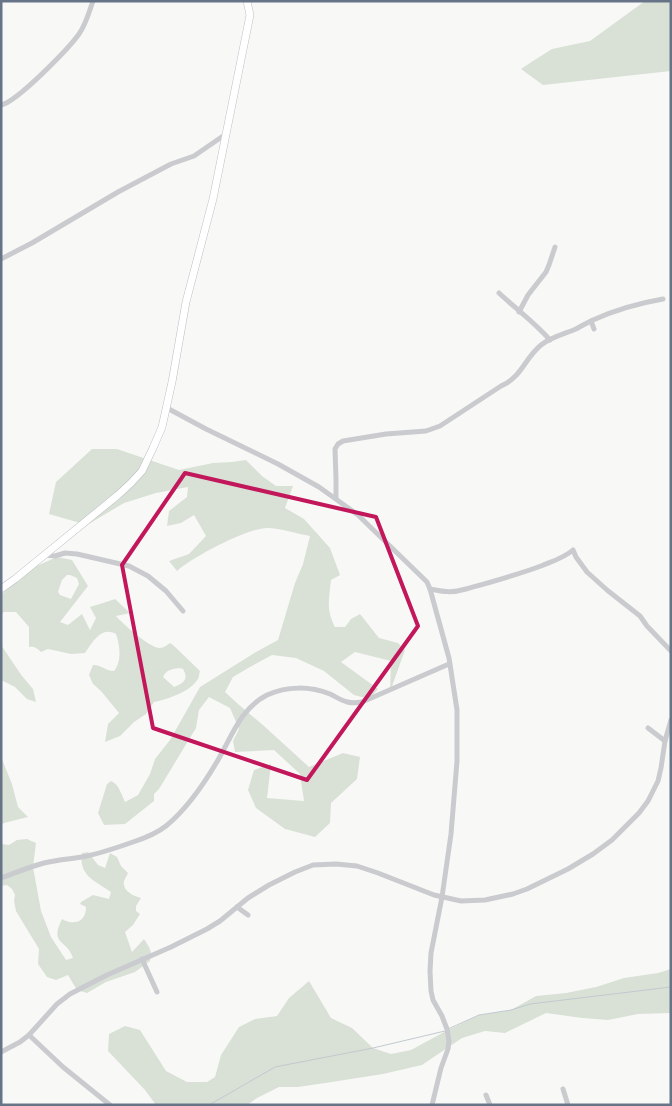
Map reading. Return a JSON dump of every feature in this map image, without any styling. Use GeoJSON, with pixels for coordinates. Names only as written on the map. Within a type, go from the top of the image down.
{"type":"FeatureCollection","features":[{"type":"Feature","properties":{"kind":"main road"},"geometry":{"type":"LineString","coordinates":[[1,589],[118,496],[142,471],[162,427],[186,302],[213,199],[250,15],[247,2]]}},
{"type":"Feature","properties":{"kind":"street"},"geometry":{"type":"LineString","coordinates":[[1,105],[20,93],[73,42],[81,32],[93,1]]}},
{"type":"Feature","properties":{"kind":"street"},"geometry":{"type":"LineString","coordinates":[[1,259],[32,243],[118,192],[171,164],[194,156],[226,134]]}},
{"type":"Feature","properties":{"kind":"street"},"geometry":{"type":"LineString","coordinates":[[519,312],[528,295],[546,272],[555,247]]}},
{"type":"Feature","properties":{"kind":"street"},"geometry":{"type":"LineString","coordinates":[[499,293],[519,312],[532,321],[550,340]]}},
{"type":"Feature","properties":{"kind":"street"},"geometry":{"type":"LineString","coordinates":[[336,498],[335,449],[338,444],[343,441],[386,434],[426,431],[440,426],[510,382],[519,373],[533,352],[550,340],[611,313],[663,299]]}},
{"type":"Feature","properties":{"kind":"street"},"geometry":{"type":"LineString","coordinates":[[591,321],[594,329]]}},
{"type":"Feature","properties":{"kind":"street"},"geometry":{"type":"LineString","coordinates":[[167,408],[303,477],[336,498],[358,515],[386,542],[427,582],[430,589],[443,635],[457,710],[457,761],[451,834],[430,971],[432,1000],[447,1028],[449,1041],[432,1105]]}},
{"type":"Feature","properties":{"kind":"street"},"geometry":{"type":"LineString","coordinates":[[430,589],[456,592],[535,568],[557,560],[574,550],[576,557],[587,572],[640,616],[671,651]]}},
{"type":"Feature","properties":{"kind":"street"},"geometry":{"type":"LineString","coordinates":[[44,555],[77,554],[129,566],[148,576],[166,591],[183,611]]}},
{"type":"Feature","properties":{"kind":"street"},"geometry":{"type":"LineString","coordinates":[[1,878],[44,863],[108,852],[152,835],[178,815],[200,788],[248,708],[267,695],[294,688],[307,688],[328,693],[354,704],[449,664]]}},
{"type":"Feature","properties":{"kind":"street"},"geometry":{"type":"LineString","coordinates":[[1,1052],[29,1035],[57,1004],[70,994],[207,929],[248,898],[269,885],[313,865],[336,864],[357,866],[442,898],[461,901],[485,900],[527,890],[593,854],[612,840],[639,813],[648,801],[658,781],[671,720]]}},
{"type":"Feature","properties":{"kind":"street"},"geometry":{"type":"LineString","coordinates":[[648,728],[665,741]]}},
{"type":"Feature","properties":{"kind":"street"},"geometry":{"type":"LineString","coordinates":[[237,907],[248,915]]}},
{"type":"Feature","properties":{"kind":"street"},"geometry":{"type":"LineString","coordinates":[[142,959],[157,992]]}},
{"type":"Feature","properties":{"kind":"street"},"geometry":{"type":"LineString","coordinates":[[29,1035],[63,1067],[110,1105]]}},
{"type":"Feature","properties":{"kind":"street"},"geometry":{"type":"LineString","coordinates":[[563,1089],[568,1105]]}},
{"type":"Feature","properties":{"kind":"street"},"geometry":{"type":"LineString","coordinates":[[486,1095],[490,1105]]}},
{"type":"Feature","properties":{"kind":"highlighted area"},"geometry":{"type":"Polygon","coordinates":[[[185,473],[376,517],[418,626],[307,780],[153,728],[122,565],[185,473]]]}},
{"type":"Feature","properties":{"kind":"shaded area"},"geometry":{"type":"Polygon","coordinates":[[[645,1],[671,1],[671,71],[543,85],[521,69],[552,49],[590,41],[645,1]]]}},
{"type":"Feature","properties":{"kind":"shaded area"},"geometry":{"type":"Polygon","coordinates":[[[92,449],[117,449],[179,470],[213,463],[246,460],[262,476],[276,486],[293,486],[285,508],[304,519],[330,548],[340,575],[331,580],[329,610],[335,627],[345,627],[351,619],[360,614],[379,638],[398,643],[405,650],[390,692],[391,661],[355,652],[341,662],[378,689],[369,699],[354,695],[324,671],[296,658],[272,655],[233,677],[225,692],[309,767],[343,753],[360,757],[357,779],[331,803],[330,823],[315,837],[285,829],[256,808],[248,790],[254,770],[271,764],[267,798],[304,801],[300,774],[274,750],[235,752],[233,741],[239,729],[230,708],[209,697],[199,710],[196,728],[159,789],[154,794],[154,801],[125,824],[104,825],[98,813],[107,784],[111,781],[116,784],[125,802],[138,795],[150,774],[155,759],[170,740],[200,687],[278,640],[295,583],[303,564],[310,536],[272,528],[259,529],[221,544],[177,571],[169,561],[189,554],[206,536],[194,515],[181,523],[167,526],[169,511],[187,497],[188,487],[156,493],[124,503],[87,525],[49,514],[56,482],[92,449]]]}},
{"type":"Feature","properties":{"kind":"shaded area"},"geometry":{"type":"Polygon","coordinates":[[[57,557],[72,560],[88,586],[60,622],[68,625],[82,614],[90,630],[96,618],[90,607],[115,599],[130,613],[116,616],[119,620],[136,635],[155,647],[162,648],[170,643],[173,645],[200,671],[198,679],[190,688],[172,697],[154,702],[146,714],[134,722],[120,736],[105,742],[108,724],[119,713],[93,684],[89,675],[93,665],[114,671],[117,667],[120,653],[116,634],[106,632],[98,636],[85,653],[71,654],[48,649],[41,652],[29,647],[29,627],[16,612],[4,612],[1,615],[1,595],[30,569],[57,557]],[[67,575],[62,580],[58,592],[60,595],[71,599],[79,584],[77,578],[67,575]],[[179,668],[168,671],[163,677],[174,687],[183,682],[186,675],[183,669],[179,668]]]}},
{"type":"Feature","properties":{"kind":"shaded area"},"geometry":{"type":"Polygon","coordinates":[[[1,645],[33,689],[36,702],[27,699],[15,687],[1,680],[1,645]]]}},
{"type":"Feature","properties":{"kind":"shaded area"},"geometry":{"type":"Polygon","coordinates":[[[1,757],[12,784],[18,807],[28,817],[1,825],[1,757]]]}},
{"type":"Feature","properties":{"kind":"shaded area"},"geometry":{"type":"Polygon","coordinates":[[[27,839],[36,843],[33,867],[41,911],[51,937],[66,960],[73,958],[58,938],[58,927],[62,919],[75,922],[82,919],[86,907],[80,904],[81,902],[93,895],[109,899],[111,892],[94,881],[85,872],[81,861],[82,853],[88,852],[98,865],[105,868],[110,853],[117,857],[121,866],[128,873],[124,881],[125,888],[141,898],[136,906],[136,911],[140,914],[133,925],[125,932],[132,952],[144,939],[151,952],[150,961],[135,972],[106,982],[87,993],[77,990],[68,975],[56,980],[47,977],[38,964],[39,949],[16,911],[15,895],[12,889],[7,885],[1,886],[1,844],[9,845],[17,840],[27,839]]]}},
{"type":"Feature","properties":{"kind":"shaded area"},"geometry":{"type":"Polygon","coordinates":[[[671,969],[671,1013],[638,1014],[608,1020],[546,1013],[505,1033],[485,1031],[462,1038],[422,1065],[383,1074],[332,1082],[298,1087],[279,1087],[247,1105],[156,1105],[145,1090],[108,1051],[109,1034],[125,1026],[140,1030],[166,1071],[187,1082],[207,1082],[215,1077],[221,1055],[239,1027],[255,1019],[277,1016],[289,998],[309,981],[331,1018],[352,1028],[373,1048],[391,1054],[411,1050],[479,1015],[511,1010],[536,996],[596,987],[624,978],[671,969]]]}},
{"type":"Feature","properties":{"kind":"waterway"},"geometry":{"type":"LineString","coordinates":[[448,1029],[479,1015],[511,1010],[530,1004],[671,987]]}},
{"type":"Feature","properties":{"kind":"waterway"},"geometry":{"type":"LineString","coordinates":[[209,1105],[275,1067],[373,1048],[445,1031]]}}]}
